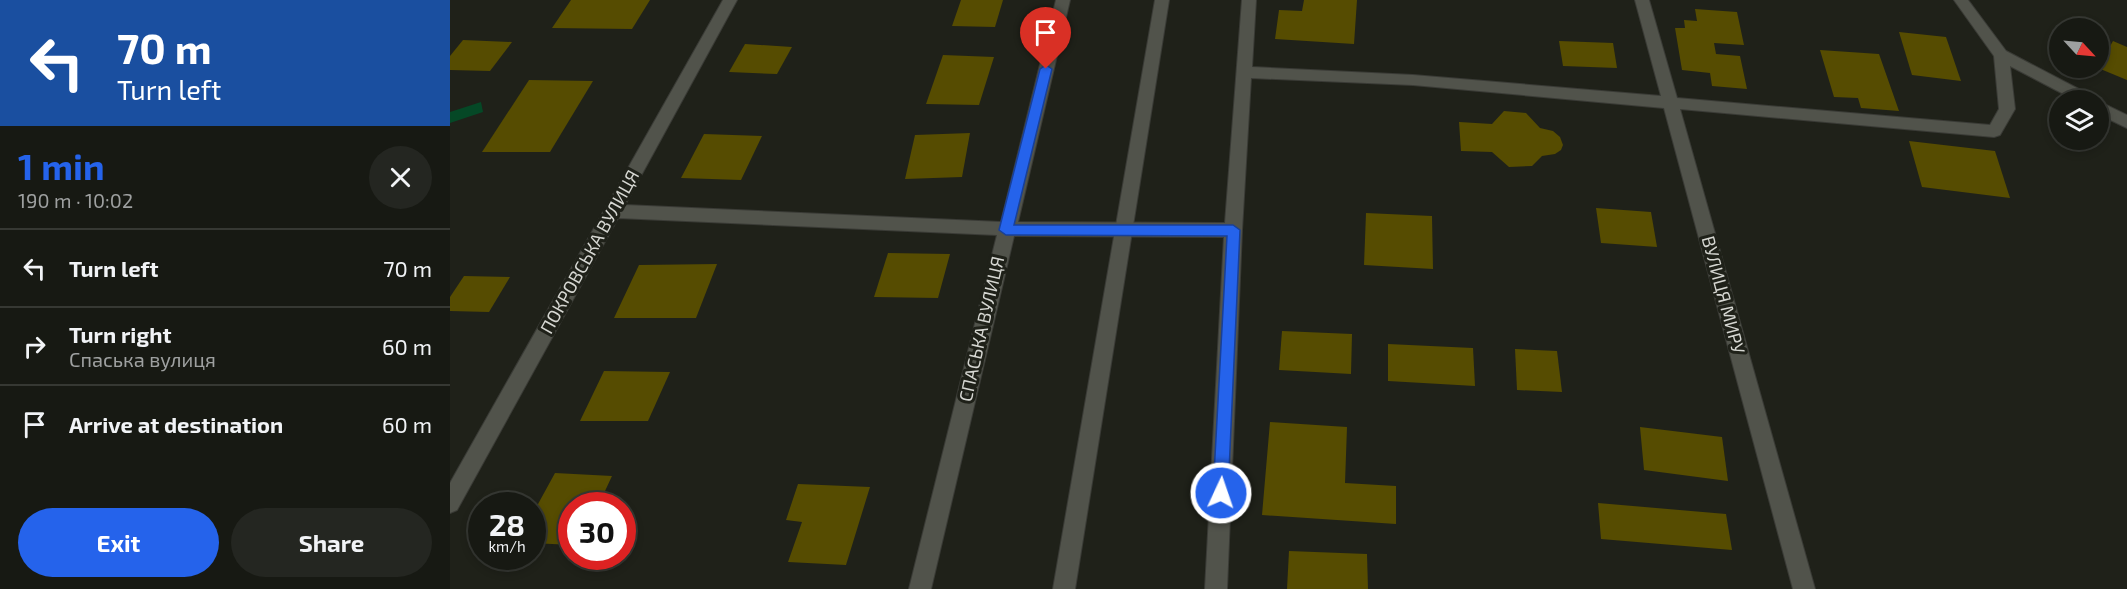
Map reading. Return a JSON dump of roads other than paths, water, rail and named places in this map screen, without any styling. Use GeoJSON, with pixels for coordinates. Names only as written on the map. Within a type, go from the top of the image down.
{"type":"FeatureCollection","features":[{"type":"Feature","properties":{"kind":"street","name":"ПОКРОВСЬКА ВУЛИЦЯ"},"geometry":{"type":"LineString","coordinates":[[450,503],[730,0]]}},
{"type":"Feature","properties":{"kind":"street","name":"СПАСЬКА ВУЛИЦЯ"},"geometry":{"type":"LineString","coordinates":[[920,589],[1063,0]]}},
{"type":"Feature","properties":{"kind":"street"},"geometry":{"type":"LineString","coordinates":[[1064,589],[1162,0]]}},
{"type":"Feature","properties":{"kind":"street"},"geometry":{"type":"LineString","coordinates":[[1216,589],[1233,230],[1250,0]]}},
{"type":"Feature","properties":{"kind":"street","name":"ВУЛИЦЯ МИРУ"},"geometry":{"type":"LineString","coordinates":[[1642,0],[1804,589]]}},
{"type":"Feature","properties":{"kind":"street"},"geometry":{"type":"LineString","coordinates":[[1961,0],[2001,55],[2067,90]]}},
{"type":"Feature","properties":{"kind":"street"},"geometry":{"type":"LineString","coordinates":[[1244,72],[1413,80],[1994,131],[2007,109],[2001,55]]}},
{"type":"Feature","properties":{"kind":"street"},"geometry":{"type":"LineString","coordinates":[[2109,113],[2127,122]]}},
{"type":"Feature","properties":{"kind":"street"},"geometry":{"type":"LineString","coordinates":[[612,211],[1006,230],[1125,232],[1233,230]]}}]}
